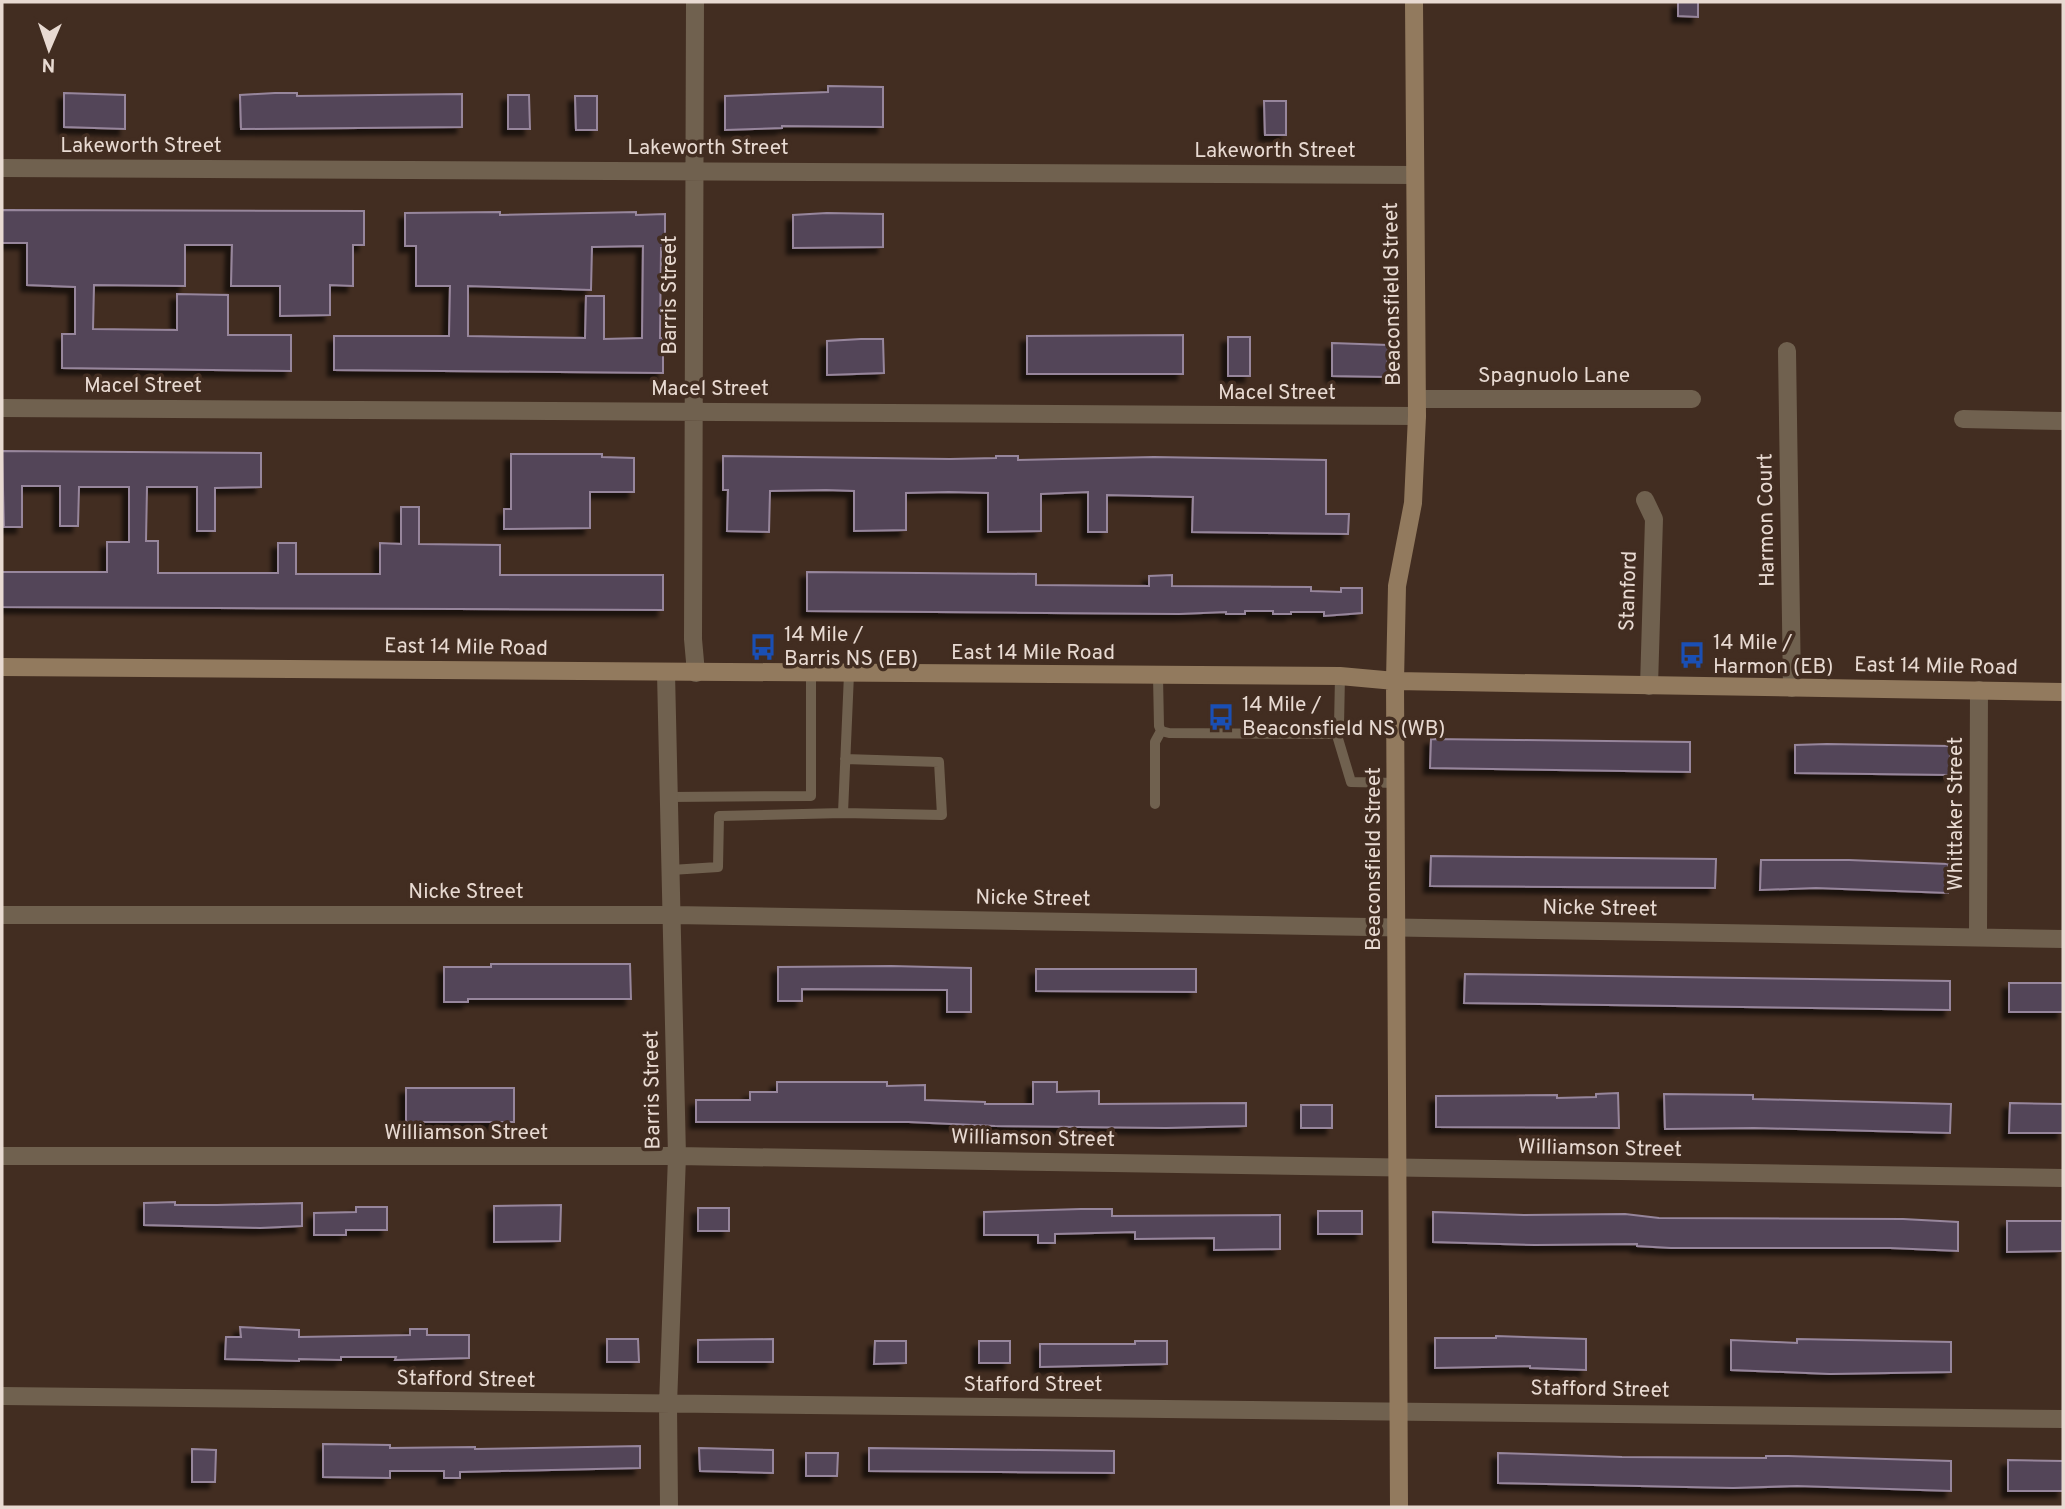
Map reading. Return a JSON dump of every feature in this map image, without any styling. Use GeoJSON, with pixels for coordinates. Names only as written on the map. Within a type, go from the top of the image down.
{"type":"FeatureCollection","features":[{"type":"Feature","properties":{"kind":"main road","name":"Beaconsfield Street"},"geometry":{"type":"LineString","coordinates":[[1399,1507],[1395,681],[1397,586],[1413,503],[1417,407],[1414,2]]}},
{"type":"Feature","properties":{"kind":"main road","name":"East 14 Mile Road"},"geometry":{"type":"LineString","coordinates":[[2,667],[1158,677],[1340,676],[1395,681],[2063,692]]}},
{"type":"Feature","properties":{"kind":"street","name":"Barris Street"},"geometry":{"type":"LineString","coordinates":[[695,2],[692,411],[693,639],[696,673]]}},
{"type":"Feature","properties":{"kind":"street","name":"Lakeworth Street"},"geometry":{"type":"LineString","coordinates":[[2,168],[1414,175]]}},
{"type":"Feature","properties":{"kind":"street","name":"Harmon Court"},"geometry":{"type":"LineString","coordinates":[[1787,351],[1792,688]]}},
{"type":"Feature","properties":{"kind":"street","name":"Spagnuolo Lane"},"geometry":{"type":"LineString","coordinates":[[1417,407],[1692,399]]}},
{"type":"Feature","properties":{"kind":"street","name":"Macel Street"},"geometry":{"type":"LineString","coordinates":[[2,408],[692,411],[1417,407]]}},
{"type":"Feature","properties":{"kind":"street"},"geometry":{"type":"LineString","coordinates":[[1963,419],[2063,421]]}},
{"type":"Feature","properties":{"kind":"street","name":"Stanford"},"geometry":{"type":"LineString","coordinates":[[1645,500],[1654,519],[1650,686]]}},
{"type":"Feature","properties":{"kind":"street","name":"Barris Street"},"geometry":{"type":"LineString","coordinates":[[666,673],[677,1156],[668,1405],[669,1507]]}},
{"type":"Feature","properties":{"kind":"street","name":"Whittaker Street"},"geometry":{"type":"LineString","coordinates":[[1978,937],[1979,690]]}},
{"type":"Feature","properties":{"kind":"street","name":"Nicke Street"},"geometry":{"type":"LineString","coordinates":[[2,915],[673,915],[2063,939]]}},
{"type":"Feature","properties":{"kind":"street","name":"Williamson Street"},"geometry":{"type":"LineString","coordinates":[[2,1156],[677,1156],[2063,1178]]}},
{"type":"Feature","properties":{"kind":"street","name":"Stafford Street"},"geometry":{"type":"LineString","coordinates":[[2,1396],[2063,1419]]}},
{"type":"Feature","properties":{"kind":"lane"},"geometry":{"type":"LineString","coordinates":[[669,797],[811,796],[811,674]]}},
{"type":"Feature","properties":{"kind":"lane"},"geometry":{"type":"LineString","coordinates":[[843,813],[849,674]]}},
{"type":"Feature","properties":{"kind":"lane"},"geometry":{"type":"LineString","coordinates":[[1340,676],[1339,726],[1336,732],[1351,782],[1396,783]]}},
{"type":"Feature","properties":{"kind":"lane"},"geometry":{"type":"LineString","coordinates":[[1155,804],[1155,742],[1161,731],[1158,677]]}},
{"type":"Feature","properties":{"kind":"lane"},"geometry":{"type":"LineString","coordinates":[[1161,731],[1317,734],[1336,732]]}},
{"type":"Feature","properties":{"kind":"lane"},"geometry":{"type":"LineString","coordinates":[[671,870],[718,867],[719,816],[843,813],[942,815],[939,762],[845,759]]}},
{"type":"Feature","properties":{"kind":"building"},"geometry":{"type":"Polygon","coordinates":[[[1678,2],[1698,2],[1698,17],[1678,16],[1678,2]]]}},
{"type":"Feature","properties":{"kind":"building"},"geometry":{"type":"Polygon","coordinates":[[[828,86],[883,87],[883,127],[782,126],[725,130],[725,96],[828,92],[828,86]]]}},
{"type":"Feature","properties":{"kind":"building"},"geometry":{"type":"Polygon","coordinates":[[[64,93],[125,95],[125,129],[64,127],[64,93]]]}},
{"type":"Feature","properties":{"kind":"building"},"geometry":{"type":"Polygon","coordinates":[[[297,93],[297,96],[462,94],[462,127],[241,129],[240,95],[297,93]]]}},
{"type":"Feature","properties":{"kind":"building"},"geometry":{"type":"Polygon","coordinates":[[[508,95],[529,95],[530,129],[508,129],[508,95]]]}},
{"type":"Feature","properties":{"kind":"building"},"geometry":{"type":"Polygon","coordinates":[[[575,96],[597,96],[597,130],[576,130],[575,96]]]}},
{"type":"Feature","properties":{"kind":"building"},"geometry":{"type":"Polygon","coordinates":[[[1264,101],[1286,101],[1286,135],[1265,135],[1264,101]]]}},
{"type":"Feature","properties":{"kind":"building"},"geometry":{"type":"Polygon","coordinates":[[[2,210],[364,211],[364,245],[353,245],[353,286],[330,285],[330,315],[280,316],[280,286],[231,286],[232,245],[185,245],[185,286],[94,285],[93,329],[177,330],[177,294],[228,295],[228,335],[291,335],[291,371],[62,368],[62,334],[75,334],[75,287],[27,285],[27,243],[2,243],[2,210]]]}},
{"type":"Feature","properties":{"kind":"building"},"geometry":{"type":"Polygon","coordinates":[[[405,213],[665,214],[665,248],[661,248],[660,338],[663,338],[663,373],[334,370],[334,336],[449,336],[450,286],[416,286],[416,246],[405,246],[405,213]],[[643,246],[592,247],[591,290],[468,286],[468,336],[585,338],[586,296],[604,296],[604,339],[642,338],[643,246]]]}},
{"type":"Feature","properties":{"kind":"building"},"geometry":{"type":"Polygon","coordinates":[[[883,214],[883,247],[793,248],[793,215],[883,214]]]}},
{"type":"Feature","properties":{"kind":"building"},"geometry":{"type":"Polygon","coordinates":[[[1183,335],[1183,374],[1027,374],[1027,336],[1183,335]]]}},
{"type":"Feature","properties":{"kind":"building"},"geometry":{"type":"Polygon","coordinates":[[[1228,337],[1250,337],[1250,376],[1228,376],[1228,337]]]}},
{"type":"Feature","properties":{"kind":"building"},"geometry":{"type":"Polygon","coordinates":[[[883,339],[884,373],[827,375],[827,341],[883,339]]]}},
{"type":"Feature","properties":{"kind":"building"},"geometry":{"type":"Polygon","coordinates":[[[1332,343],[1388,345],[1387,377],[1332,376],[1332,343]]]}},
{"type":"Feature","properties":{"kind":"building"},"geometry":{"type":"Polygon","coordinates":[[[2,451],[261,453],[261,487],[215,488],[215,531],[197,531],[197,487],[147,487],[146,541],[158,541],[158,573],[278,573],[278,543],[296,543],[296,574],[380,574],[380,543],[401,544],[401,507],[419,507],[419,544],[500,545],[500,575],[663,575],[663,610],[2,607],[2,572],[107,572],[107,542],[129,542],[129,487],[79,487],[78,526],[60,526],[60,486],[22,486],[22,527],[4,527],[2,451]]]}},
{"type":"Feature","properties":{"kind":"building"},"geometry":{"type":"Polygon","coordinates":[[[511,454],[602,454],[602,457],[634,458],[634,492],[590,492],[590,528],[504,529],[504,509],[511,509],[511,454]]]}},
{"type":"Feature","properties":{"kind":"building"},"geometry":{"type":"Polygon","coordinates":[[[723,456],[1326,460],[1326,514],[1349,514],[1348,534],[1192,532],[1193,497],[1107,495],[1107,532],[1088,532],[1088,492],[1041,494],[1041,531],[988,532],[988,493],[949,492],[906,493],[906,530],[854,531],[854,491],[826,490],[770,491],[769,532],[727,531],[728,490],[723,490],[723,456]]]}},
{"type":"Feature","properties":{"kind":"building"},"geometry":{"type":"Polygon","coordinates":[[[807,572],[1036,574],[1036,585],[1149,586],[1149,576],[1172,575],[1172,586],[1311,587],[1311,591],[1341,592],[1341,588],[1362,588],[1362,613],[1324,616],[1324,612],[1273,614],[1273,611],[1245,611],[1245,614],[1179,614],[807,611],[807,572]]]}},
{"type":"Feature","properties":{"kind":"building"},"geometry":{"type":"Polygon","coordinates":[[[1431,739],[1690,742],[1690,772],[1430,768],[1431,739]]]}},
{"type":"Feature","properties":{"kind":"building"},"geometry":{"type":"Polygon","coordinates":[[[1795,745],[1950,746],[1950,775],[1795,773],[1795,745]]]}},
{"type":"Feature","properties":{"kind":"building"},"geometry":{"type":"Polygon","coordinates":[[[1431,856],[1716,859],[1715,888],[1430,886],[1431,856]]]}},
{"type":"Feature","properties":{"kind":"building"},"geometry":{"type":"Polygon","coordinates":[[[1761,860],[1948,864],[1948,893],[1816,888],[1760,890],[1761,860]]]}},
{"type":"Feature","properties":{"kind":"building"},"geometry":{"type":"Polygon","coordinates":[[[491,964],[630,964],[631,999],[468,999],[468,1002],[444,1002],[444,967],[491,967],[491,964]]]}},
{"type":"Feature","properties":{"kind":"building"},"geometry":{"type":"Polygon","coordinates":[[[778,967],[971,968],[971,1012],[947,1012],[947,990],[802,989],[802,1001],[778,1001],[778,967]]]}},
{"type":"Feature","properties":{"kind":"building"},"geometry":{"type":"Polygon","coordinates":[[[1036,969],[1196,969],[1196,992],[1036,991],[1036,969]]]}},
{"type":"Feature","properties":{"kind":"building"},"geometry":{"type":"Polygon","coordinates":[[[1465,974],[1950,981],[1950,1010],[1464,1003],[1465,974]]]}},
{"type":"Feature","properties":{"kind":"building"},"geometry":{"type":"Polygon","coordinates":[[[2009,983],[2063,983],[2063,1012],[2009,1012],[2009,983]]]}},
{"type":"Feature","properties":{"kind":"building"},"geometry":{"type":"Polygon","coordinates":[[[777,1082],[887,1082],[887,1086],[925,1085],[925,1100],[1033,1104],[1033,1082],[1057,1082],[1057,1092],[1099,1091],[1099,1104],[1246,1103],[1246,1126],[1166,1128],[909,1122],[696,1122],[696,1100],[750,1100],[750,1092],[777,1092],[777,1082]]]}},
{"type":"Feature","properties":{"kind":"building"},"geometry":{"type":"Polygon","coordinates":[[[406,1088],[514,1088],[514,1122],[406,1122],[406,1088]]]}},
{"type":"Feature","properties":{"kind":"building"},"geometry":{"type":"Polygon","coordinates":[[[1618,1093],[1619,1128],[1436,1127],[1436,1096],[1557,1095],[1557,1098],[1596,1097],[1596,1094],[1618,1093]]]}},
{"type":"Feature","properties":{"kind":"building"},"geometry":{"type":"Polygon","coordinates":[[[1664,1094],[1951,1104],[1950,1133],[1754,1128],[1665,1129],[1664,1094]]]}},
{"type":"Feature","properties":{"kind":"building"},"geometry":{"type":"Polygon","coordinates":[[[2010,1103],[2063,1104],[2063,1133],[2009,1133],[2010,1103]]]}},
{"type":"Feature","properties":{"kind":"building"},"geometry":{"type":"Polygon","coordinates":[[[1301,1105],[1332,1105],[1332,1128],[1301,1128],[1301,1105]]]}},
{"type":"Feature","properties":{"kind":"building"},"geometry":{"type":"Polygon","coordinates":[[[175,1202],[175,1205],[302,1203],[302,1226],[260,1228],[144,1225],[144,1203],[175,1202]]]}},
{"type":"Feature","properties":{"kind":"building"},"geometry":{"type":"Polygon","coordinates":[[[561,1205],[560,1241],[494,1242],[494,1206],[561,1205]]]}},
{"type":"Feature","properties":{"kind":"building"},"geometry":{"type":"Polygon","coordinates":[[[356,1207],[387,1207],[387,1230],[346,1230],[346,1235],[314,1235],[314,1213],[356,1212],[356,1207]]]}},
{"type":"Feature","properties":{"kind":"building"},"geometry":{"type":"Polygon","coordinates":[[[698,1208],[729,1208],[729,1231],[698,1231],[698,1208]]]}},
{"type":"Feature","properties":{"kind":"building"},"geometry":{"type":"Polygon","coordinates":[[[1112,1209],[1112,1216],[1280,1215],[1280,1249],[1214,1250],[1214,1238],[1135,1239],[1135,1232],[1055,1234],[1055,1243],[1038,1243],[1038,1235],[984,1235],[984,1212],[1112,1209]]]}},
{"type":"Feature","properties":{"kind":"building"},"geometry":{"type":"Polygon","coordinates":[[[1318,1211],[1362,1211],[1362,1234],[1318,1234],[1318,1211]]]}},
{"type":"Feature","properties":{"kind":"building"},"geometry":{"type":"Polygon","coordinates":[[[1433,1212],[1958,1222],[1958,1251],[1433,1242],[1433,1212]]]}},
{"type":"Feature","properties":{"kind":"building"},"geometry":{"type":"Polygon","coordinates":[[[2007,1221],[2062,1221],[2062,1251],[2007,1252],[2007,1221]]]}},
{"type":"Feature","properties":{"kind":"building"},"geometry":{"type":"Polygon","coordinates":[[[240,1327],[299,1330],[299,1337],[410,1335],[410,1329],[427,1329],[427,1335],[469,1335],[469,1358],[395,1360],[396,1357],[341,1357],[341,1360],[299,1361],[225,1359],[226,1337],[241,1337],[240,1327]]]}},
{"type":"Feature","properties":{"kind":"building"},"geometry":{"type":"Polygon","coordinates":[[[1496,1336],[1586,1339],[1586,1370],[1530,1366],[1435,1368],[1435,1338],[1496,1336]]]}},
{"type":"Feature","properties":{"kind":"building"},"geometry":{"type":"Polygon","coordinates":[[[607,1339],[638,1339],[639,1362],[607,1362],[607,1339]]]}},
{"type":"Feature","properties":{"kind":"building"},"geometry":{"type":"Polygon","coordinates":[[[773,1339],[773,1362],[698,1362],[698,1340],[773,1339]]]}},
{"type":"Feature","properties":{"kind":"building"},"geometry":{"type":"Polygon","coordinates":[[[1797,1339],[1951,1342],[1951,1372],[1830,1374],[1731,1370],[1731,1340],[1797,1343],[1797,1339]]]}},
{"type":"Feature","properties":{"kind":"building"},"geometry":{"type":"Polygon","coordinates":[[[875,1341],[906,1341],[906,1363],[874,1364],[875,1341]]]}},
{"type":"Feature","properties":{"kind":"building"},"geometry":{"type":"Polygon","coordinates":[[[979,1341],[1010,1341],[1010,1363],[979,1363],[979,1341]]]}},
{"type":"Feature","properties":{"kind":"building"},"geometry":{"type":"Polygon","coordinates":[[[1135,1341],[1167,1341],[1167,1364],[1040,1367],[1040,1344],[1135,1344],[1135,1341]]]}},
{"type":"Feature","properties":{"kind":"building"},"geometry":{"type":"Polygon","coordinates":[[[323,1444],[475,1449],[640,1446],[640,1468],[460,1472],[460,1478],[444,1478],[444,1471],[390,1471],[390,1478],[323,1477],[323,1444]]]}},
{"type":"Feature","properties":{"kind":"building"},"geometry":{"type":"Polygon","coordinates":[[[699,1448],[773,1450],[773,1473],[700,1471],[699,1448]]]}},
{"type":"Feature","properties":{"kind":"building"},"geometry":{"type":"Polygon","coordinates":[[[869,1448],[1114,1451],[1114,1473],[869,1471],[869,1448]]]}},
{"type":"Feature","properties":{"kind":"building"},"geometry":{"type":"Polygon","coordinates":[[[192,1449],[216,1450],[215,1482],[192,1482],[192,1449]]]}},
{"type":"Feature","properties":{"kind":"building"},"geometry":{"type":"Polygon","coordinates":[[[806,1453],[838,1453],[837,1476],[806,1476],[806,1453]]]}},
{"type":"Feature","properties":{"kind":"building"},"geometry":{"type":"Polygon","coordinates":[[[1498,1453],[1622,1457],[1788,1456],[1951,1461],[1951,1491],[1797,1486],[1733,1488],[1498,1483],[1498,1453]]]}},
{"type":"Feature","properties":{"kind":"building"},"geometry":{"type":"Polygon","coordinates":[[[2008,1460],[2063,1461],[2063,1491],[2008,1491],[2008,1460]]]}},
{"type":"Feature","properties":{"kind":"place","name":"14 Mile / Barris NS (EB)"},"geometry":{"type":"Point","coordinates":[763,647]}},
{"type":"Feature","properties":{"kind":"place","name":"14 Mile / Harmon (EB)"},"geometry":{"type":"Point","coordinates":[1692,655]}},
{"type":"Feature","properties":{"kind":"place","name":"14 Mile / Beaconsfield NS (WB)"},"geometry":{"type":"Point","coordinates":[1221,717]}}]}
